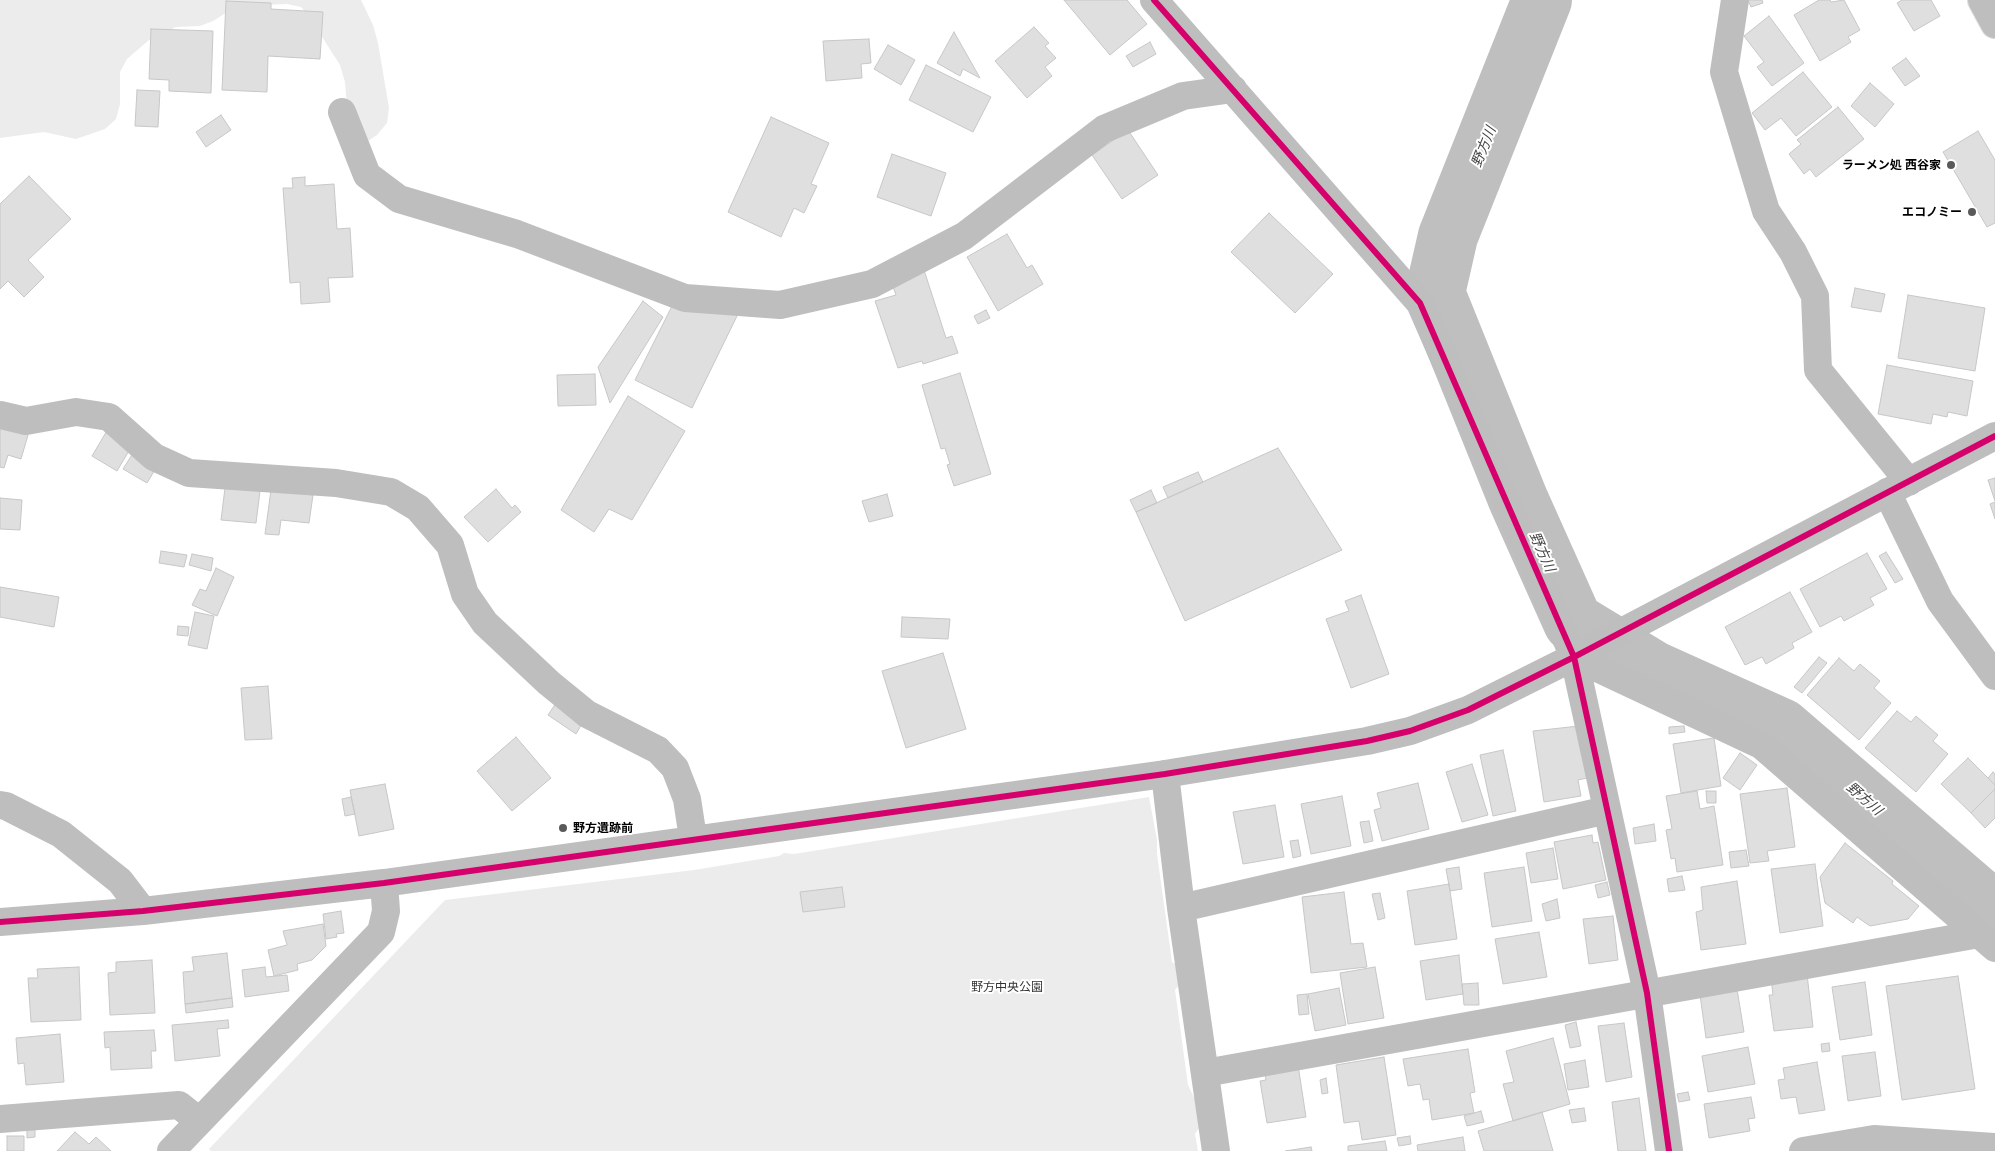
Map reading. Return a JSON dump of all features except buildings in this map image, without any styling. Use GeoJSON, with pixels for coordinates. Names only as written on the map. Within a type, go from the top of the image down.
{"type":"FeatureCollection","features":[{"type":"Feature","properties":{"kind":"street"},"geometry":{"type":"LineString","coordinates":[[1154,0],[1420,303],[1574,657],[1647,993],[1669,1151]]}},
{"type":"Feature","properties":{"kind":"street"},"geometry":{"type":"LineString","coordinates":[[1735,0],[1724,72],[1766,211],[1793,252],[1816,296],[1818,370],[1898,487],[1940,601],[1995,676]]}},
{"type":"Feature","properties":{"kind":"street"},"geometry":{"type":"LineString","coordinates":[[1982,0],[1995,24]]}},
{"type":"Feature","properties":{"kind":"street"},"geometry":{"type":"LineString","coordinates":[[342,112],[367,175],[399,199],[516,234],[686,298],[780,305],[872,284],[964,236],[1104,129],[1183,96],[1233,88]]}},
{"type":"Feature","properties":{"kind":"street"},"geometry":{"type":"LineString","coordinates":[[0,415],[26,421],[76,412],[109,417],[154,457],[189,473],[336,483],[391,492],[418,508],[450,545],[465,594],[484,623],[549,683],[588,714],[658,750],[675,768],[687,799],[693,838]]}},
{"type":"Feature","properties":{"kind":"street"},"geometry":{"type":"LineString","coordinates":[[0,922],[143,910],[384,883],[693,838],[1165,774],[1410,731],[1468,710],[1574,657],[1995,436]]}},
{"type":"Feature","properties":{"kind":"street"},"geometry":{"type":"LineString","coordinates":[[1574,657],[1761,745],[1987,941]]}},
{"type":"Feature","properties":{"kind":"street"},"geometry":{"type":"LineString","coordinates":[[1165,774],[1180,908],[1216,1151]]}},
{"type":"Feature","properties":{"kind":"street"},"geometry":{"type":"LineString","coordinates":[[0,805],[6,806],[61,834],[120,881],[143,910]]}},
{"type":"Feature","properties":{"kind":"street"},"geometry":{"type":"LineString","coordinates":[[1180,908],[1607,810]]}},
{"type":"Feature","properties":{"kind":"street"},"geometry":{"type":"LineString","coordinates":[[171,1151],[382,932],[386,911],[384,883]]}},
{"type":"Feature","properties":{"kind":"street"},"geometry":{"type":"LineString","coordinates":[[1205,1073],[1647,993],[1987,941]]}},
{"type":"Feature","properties":{"kind":"street"},"geometry":{"type":"LineString","coordinates":[[0,1119],[179,1105],[199,1121]]}},
{"type":"Feature","properties":{"kind":"street"},"geometry":{"type":"LineString","coordinates":[[1802,1151],[1864,1146],[1874,1139],[1995,1147]]}},
{"type":"Feature","properties":{"kind":"green space"},"geometry":{"type":"Polygon","coordinates":[[[0,0],[361,0],[373,25],[378,43],[389,108],[387,123],[377,135],[368,141],[362,137],[347,108],[345,82],[340,65],[308,15],[301,7],[287,4],[237,6],[213,21],[200,26],[176,27],[149,40],[127,59],[120,72],[120,104],[116,119],[105,129],[76,139],[44,132],[0,138],[0,0]]]}},
{"type":"Feature","properties":{"kind":"green space","name":"野方中央公園"},"geometry":{"type":"Polygon","coordinates":[[[1149,797],[1157,840],[1157,854],[1172,962],[1177,965],[1180,984],[1175,990],[1188,1085],[1196,1102],[1199,1128],[1195,1134],[1198,1151],[211,1151],[209,1149],[445,900],[694,870],[779,856],[784,853],[794,854],[1149,797]]]}},
{"type":"Feature","properties":{"kind":"waterway","name":"野方川"},"geometry":{"type":"LineString","coordinates":[[1542,0],[1448,236],[1435,293],[1518,499],[1573,622],[1652,670],[1781,728],[1995,912]]}},
{"type":"Feature","properties":{"kind":"cycle path"},"geometry":{"type":"LineString","coordinates":[[1154,0],[1420,303],[1574,657],[1647,993],[1669,1151]]}},
{"type":"Feature","properties":{"kind":"cycle path"},"geometry":{"type":"LineString","coordinates":[[0,922],[143,911],[384,883],[1165,774],[1367,741],[1410,731],[1468,710],[1574,657],[1995,436]]}},
{"type":"Feature","properties":{"kind":"place","name":"ラーメン処 西谷家"},"geometry":{"type":"Point","coordinates":[1951,165]}},
{"type":"Feature","properties":{"kind":"place","name":"エコノミー"},"geometry":{"type":"Point","coordinates":[1972,212]}},
{"type":"Feature","properties":{"kind":"place","name":"野方遺跡前"},"geometry":{"type":"Point","coordinates":[563,828]}}]}
